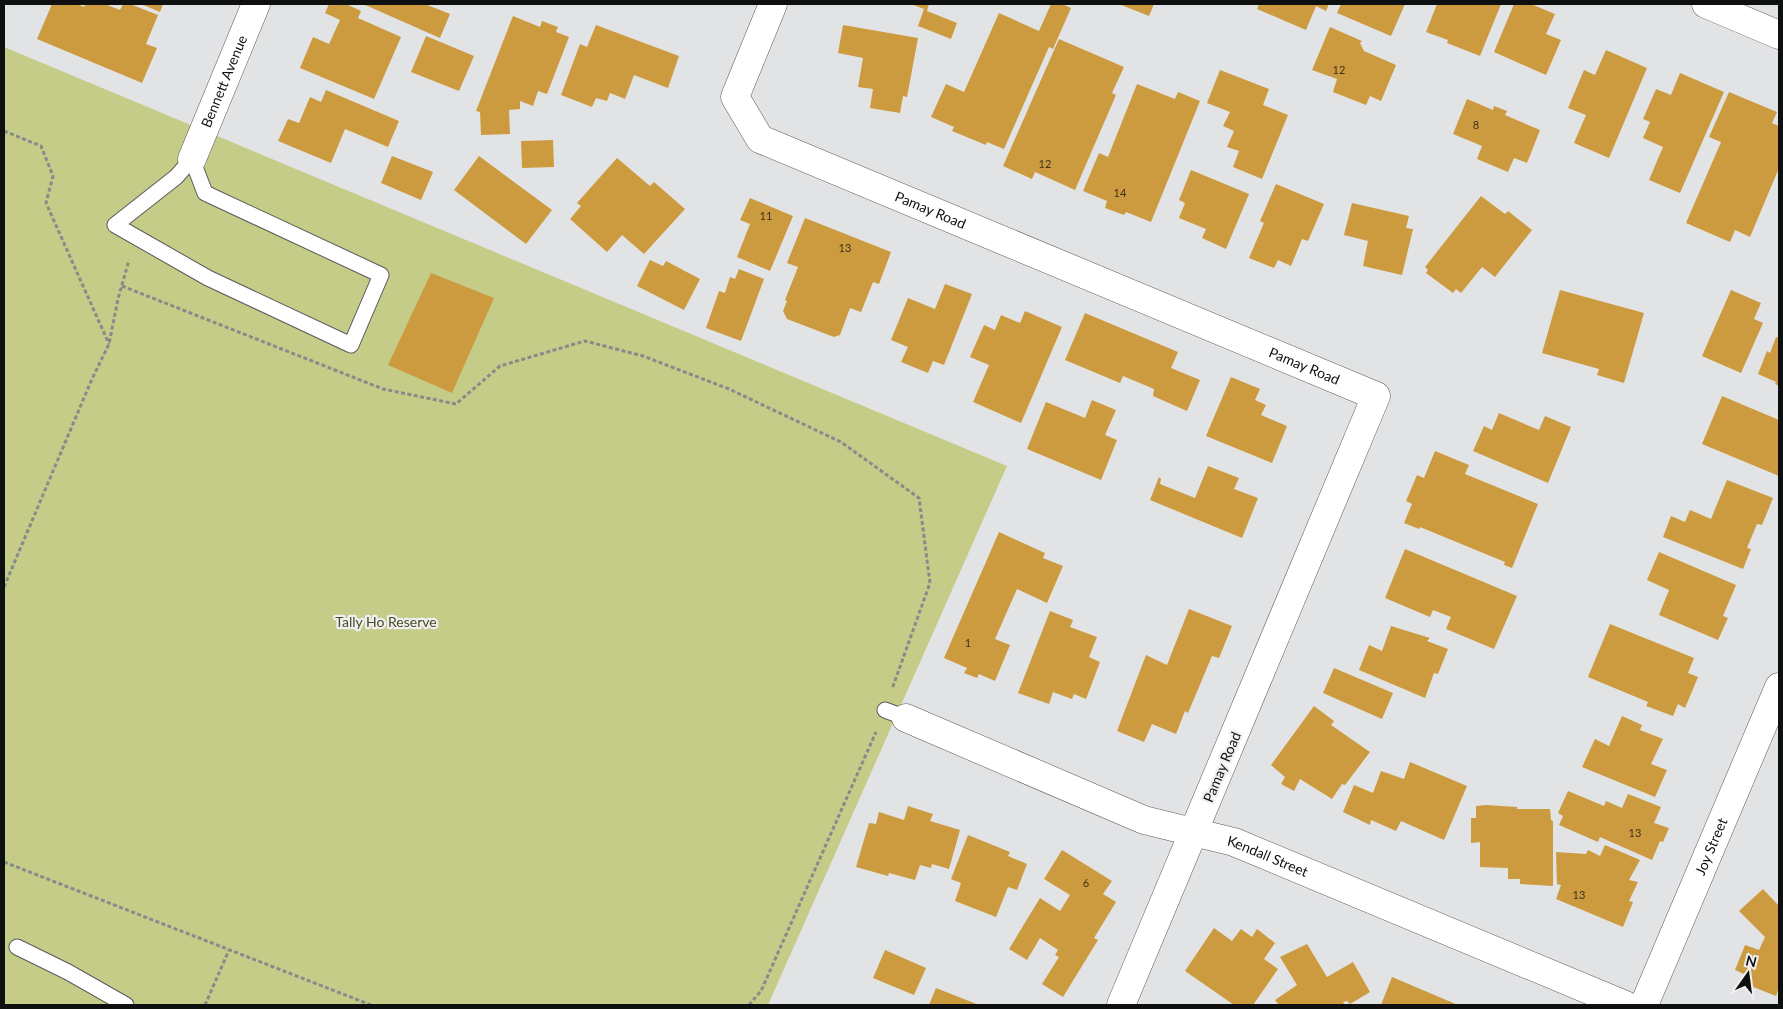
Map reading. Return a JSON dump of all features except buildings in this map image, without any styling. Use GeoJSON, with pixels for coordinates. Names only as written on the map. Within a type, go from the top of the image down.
{"type":"FeatureCollection","features":[{"type":"Feature","properties":{"kind":"street","name":"Bennett Avenue"},"geometry":{"type":"LineString","coordinates":[[192,159],[256,4]]}},
{"type":"Feature","properties":{"kind":"street","name":"Pamay Road"},"geometry":{"type":"LineString","coordinates":[[773,4],[735,97],[760,139],[1376,396],[1122,1005]]}},
{"type":"Feature","properties":{"kind":"street"},"geometry":{"type":"LineString","coordinates":[[1706,4],[1779,35]]}},
{"type":"Feature","properties":{"kind":"street","name":"Joy Street"},"geometry":{"type":"LineString","coordinates":[[1644,1005],[1779,687]]}},
{"type":"Feature","properties":{"kind":"street","name":"Kendall Street"},"geometry":{"type":"LineString","coordinates":[[896,714],[1144,820],[1234,842],[1625,1005]]}},
{"type":"Feature","properties":{"kind":"lane"},"geometry":{"type":"LineString","coordinates":[[192,159],[205,193],[381,275],[351,345],[208,278],[115,225],[176,177],[192,159]]}},
{"type":"Feature","properties":{"kind":"lane"},"geometry":{"type":"LineString","coordinates":[[17,947],[68,972],[126,1005]]}},
{"type":"Feature","properties":{"kind":"path"},"geometry":{"type":"LineString","coordinates":[[4,131],[41,146],[53,176],[46,203],[109,344]]}},
{"type":"Feature","properties":{"kind":"path"},"geometry":{"type":"LineString","coordinates":[[4,587],[92,379],[109,344],[135,237]]}},
{"type":"Feature","properties":{"kind":"path"},"geometry":{"type":"LineString","coordinates":[[122,286],[383,389],[456,404],[500,366],[585,341],[643,356],[730,389],[841,442],[919,498],[930,583],[896,714],[761,991],[749,1005]]}},
{"type":"Feature","properties":{"kind":"path"},"geometry":{"type":"LineString","coordinates":[[4,862],[371,1005]]}},
{"type":"Feature","properties":{"kind":"path"},"geometry":{"type":"LineString","coordinates":[[205,1005],[229,950]]}},
{"type":"Feature","properties":{"kind":"green space","name":"Tally Ho Reserve"},"geometry":{"type":"Polygon","coordinates":[[[4,47],[1007,466],[768,1005],[4,1005],[4,47]]]}}]}
